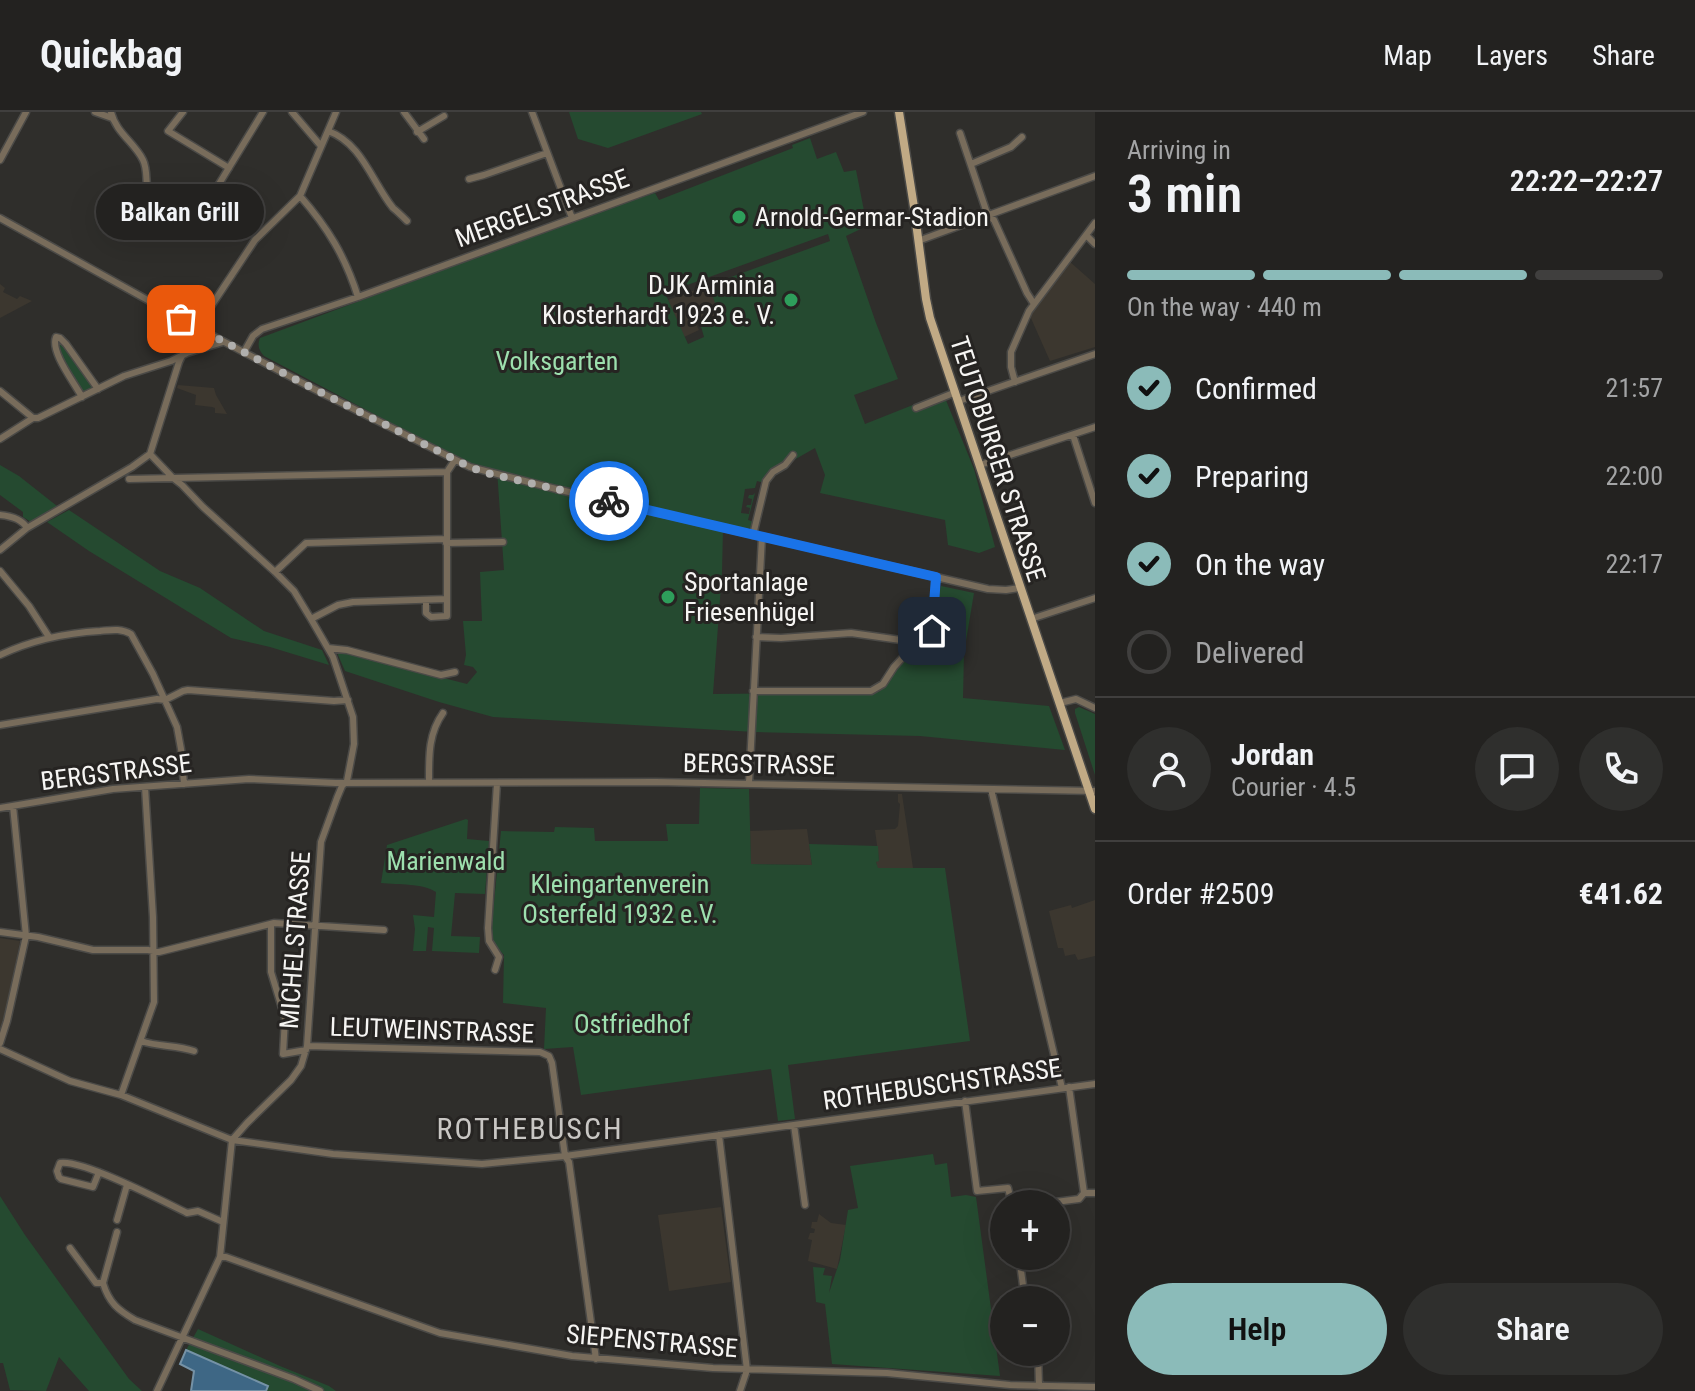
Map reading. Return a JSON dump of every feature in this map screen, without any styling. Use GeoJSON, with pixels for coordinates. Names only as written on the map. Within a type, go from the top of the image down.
{"type":"FeatureCollection","features":[{"type":"Feature","properties":{"kind":"main road","name":"TEUTOBURGER STRASSE"},"geometry":{"type":"LineString","coordinates":[[899,112],[928,309],[1076,753],[1092,791],[1095,809]]}},
{"type":"Feature","properties":{"kind":"street"},"geometry":{"type":"LineString","coordinates":[[0,160],[26,112]]}},
{"type":"Feature","properties":{"kind":"street"},"geometry":{"type":"LineString","coordinates":[[95,112],[112,115],[117,127],[145,163],[150,199],[158,207],[182,219],[204,206],[263,112]]}},
{"type":"Feature","properties":{"kind":"street"},"geometry":{"type":"LineString","coordinates":[[183,112],[168,131],[229,168]]}},
{"type":"Feature","properties":{"kind":"street"},"geometry":{"type":"LineString","coordinates":[[292,112],[321,146]]}},
{"type":"Feature","properties":{"kind":"street"},"geometry":{"type":"LineString","coordinates":[[0,550],[27,528],[150,454],[181,357],[192,335],[255,240],[300,196],[336,112]]}},
{"type":"Feature","properties":{"kind":"street"},"geometry":{"type":"LineString","coordinates":[[405,112],[424,139]]}},
{"type":"Feature","properties":{"kind":"street"},"geometry":{"type":"LineString","coordinates":[[532,112],[572,218]]}},
{"type":"Feature","properties":{"kind":"street","name":"MERGELSTRASSE"},"geometry":{"type":"LineString","coordinates":[[244,352],[253,336],[261,330],[358,297],[847,115],[863,112]]}},
{"type":"Feature","properties":{"kind":"street"},"geometry":{"type":"LineString","coordinates":[[417,132],[444,116]]}},
{"type":"Feature","properties":{"kind":"street"},"geometry":{"type":"LineString","coordinates":[[328,131],[350,144],[392,206],[407,221]]}},
{"type":"Feature","properties":{"kind":"street"},"geometry":{"type":"LineString","coordinates":[[960,133],[988,216],[994,220],[1034,304]]}},
{"type":"Feature","properties":{"kind":"street"},"geometry":{"type":"LineString","coordinates":[[971,164],[1011,147],[1022,137]]}},
{"type":"Feature","properties":{"kind":"street"},"geometry":{"type":"LineString","coordinates":[[469,179],[547,153]]}},
{"type":"Feature","properties":{"kind":"street"},"geometry":{"type":"LineString","coordinates":[[918,241],[1095,176]]}},
{"type":"Feature","properties":{"kind":"street"},"geometry":{"type":"LineString","coordinates":[[300,196],[333,239],[358,297]]}},
{"type":"Feature","properties":{"kind":"street"},"geometry":{"type":"LineString","coordinates":[[0,218],[224,342],[486,473],[936,577],[998,590],[1020,588]]}},
{"type":"Feature","properties":{"kind":"street"},"geometry":{"type":"LineString","coordinates":[[1015,382],[1011,352],[1029,311],[1095,223]]}},
{"type":"Feature","properties":{"kind":"street"},"geometry":{"type":"LineString","coordinates":[[1086,235],[1095,244]]}},
{"type":"Feature","properties":{"kind":"street"},"geometry":{"type":"LineString","coordinates":[[82,397],[58,354],[54,343],[56,337],[66,344],[98,389]]}},
{"type":"Feature","properties":{"kind":"street"},"geometry":{"type":"LineString","coordinates":[[0,439],[33,418],[132,373],[224,342]]}},
{"type":"Feature","properties":{"kind":"street"},"geometry":{"type":"LineString","coordinates":[[959,401],[1095,354]]}},
{"type":"Feature","properties":{"kind":"street"},"geometry":{"type":"LineString","coordinates":[[0,391],[33,418]]}},
{"type":"Feature","properties":{"kind":"street"},"geometry":{"type":"LineString","coordinates":[[916,408],[956,392]]}},
{"type":"Feature","properties":{"kind":"street"},"geometry":{"type":"LineString","coordinates":[[980,465],[1095,427]]}},
{"type":"Feature","properties":{"kind":"street"},"geometry":{"type":"LineString","coordinates":[[1073,435],[1095,503]]}},
{"type":"Feature","properties":{"kind":"street","name":"MICHELSTRASSE"},"geometry":{"type":"LineString","coordinates":[[150,454],[294,591],[328,648],[354,722],[355,735],[347,781],[342,786],[322,835],[307,1048]]}},
{"type":"Feature","properties":{"kind":"street"},"geometry":{"type":"LineString","coordinates":[[753,535],[766,481],[793,455]]}},
{"type":"Feature","properties":{"kind":"street"},"geometry":{"type":"LineString","coordinates":[[426,600],[426,613],[431,617],[447,616],[447,472],[455,460]]}},
{"type":"Feature","properties":{"kind":"street"},"geometry":{"type":"LineString","coordinates":[[129,479],[447,472]]}},
{"type":"Feature","properties":{"kind":"street"},"geometry":{"type":"LineString","coordinates":[[0,515],[15,518],[26,524],[27,528]]}},
{"type":"Feature","properties":{"kind":"street"},"geometry":{"type":"LineString","coordinates":[[749,783],[762,537]]}},
{"type":"Feature","properties":{"kind":"street"},"geometry":{"type":"LineString","coordinates":[[275,572],[306,543],[503,542]]}},
{"type":"Feature","properties":{"kind":"street"},"geometry":{"type":"LineString","coordinates":[[0,571],[29,606],[49,637]]}},
{"type":"Feature","properties":{"kind":"street"},"geometry":{"type":"LineString","coordinates":[[756,637],[851,633],[925,642],[932,634],[936,577]]}},
{"type":"Feature","properties":{"kind":"street"},"geometry":{"type":"LineString","coordinates":[[1031,619],[1095,598]]}},
{"type":"Feature","properties":{"kind":"street"},"geometry":{"type":"LineString","coordinates":[[311,619],[338,605],[353,602],[447,599]]}},
{"type":"Feature","properties":{"kind":"street"},"geometry":{"type":"LineString","coordinates":[[0,655],[49,637],[84,631],[128,632],[137,643],[165,700],[179,736],[184,784]]}},
{"type":"Feature","properties":{"kind":"street"},"geometry":{"type":"LineString","coordinates":[[753,691],[871,691],[883,684],[916,643]]}},
{"type":"Feature","properties":{"kind":"street"},"geometry":{"type":"LineString","coordinates":[[328,648],[347,650],[441,675],[455,672]]}},
{"type":"Feature","properties":{"kind":"street"},"geometry":{"type":"LineString","coordinates":[[0,725],[165,700],[188,690],[348,700]]}},
{"type":"Feature","properties":{"kind":"street"},"geometry":{"type":"LineString","coordinates":[[1060,703],[1076,699],[1095,708]]}},
{"type":"Feature","properties":{"kind":"street"},"geometry":{"type":"LineString","coordinates":[[429,782],[430,742],[443,713]]}},
{"type":"Feature","properties":{"kind":"street","name":"BERGSTRASSE"},"geometry":{"type":"LineString","coordinates":[[0,808],[105,790],[249,779],[336,783],[749,783],[1092,791]]}},
{"type":"Feature","properties":{"kind":"street"},"geometry":{"type":"LineString","coordinates":[[495,970],[499,957],[489,941],[488,928],[497,783]]}},
{"type":"Feature","properties":{"kind":"street"},"geometry":{"type":"LineString","coordinates":[[121,1095],[154,1002],[151,867],[145,787]]}},
{"type":"Feature","properties":{"kind":"street"},"geometry":{"type":"LineString","coordinates":[[991,789],[1066,1088],[1084,1193],[1079,1199],[1070,1200]]}},
{"type":"Feature","properties":{"kind":"street"},"geometry":{"type":"LineString","coordinates":[[0,1043],[26,936],[13,806]]}},
{"type":"Feature","properties":{"kind":"street"},"geometry":{"type":"LineString","coordinates":[[271,924],[271,972],[285,1018],[283,1054],[307,1048]]}},
{"type":"Feature","properties":{"kind":"street"},"geometry":{"type":"LineString","coordinates":[[0,932],[93,950],[159,952],[271,924],[384,930]]}},
{"type":"Feature","properties":{"kind":"street"},"geometry":{"type":"LineString","coordinates":[[141,1041],[194,1051]]}},
{"type":"Feature","properties":{"kind":"street"},"geometry":{"type":"LineString","coordinates":[[157,1391],[220,1257],[232,1140],[291,1080],[301,1066],[307,1048]]}},
{"type":"Feature","properties":{"kind":"street","name":"LEUTWEINSTRASSE"},"geometry":{"type":"LineString","coordinates":[[307,1048],[546,1054],[552,1063],[565,1156]]}},
{"type":"Feature","properties":{"kind":"street","name":"ROTHEBUSCHSTRASSE"},"geometry":{"type":"LineString","coordinates":[[0,1049],[70,1081],[121,1095],[232,1140],[333,1154],[482,1164],[565,1156],[1095,1084]]}},
{"type":"Feature","properties":{"kind":"street"},"geometry":{"type":"LineString","coordinates":[[965,1101],[977,1191],[1008,1190]]}},
{"type":"Feature","properties":{"kind":"street","name":"ROTHEBUSCHSTRASSE"},"geometry":{"type":"LineString","coordinates":[[794,1125],[805,1205]]}},
{"type":"Feature","properties":{"kind":"street"},"geometry":{"type":"LineString","coordinates":[[719,1135],[747,1370],[740,1391]]}},
{"type":"Feature","properties":{"kind":"street"},"geometry":{"type":"LineString","coordinates":[[565,1156],[569,1162],[596,1359]]}},
{"type":"Feature","properties":{"kind":"street"},"geometry":{"type":"LineString","coordinates":[[99,1172],[93,1187],[61,1179],[57,1168],[64,1162],[99,1172],[187,1213],[198,1211],[223,1222]]}},
{"type":"Feature","properties":{"kind":"street"},"geometry":{"type":"LineString","coordinates":[[117,1220],[127,1185]]}},
{"type":"Feature","properties":{"kind":"street"},"geometry":{"type":"LineString","coordinates":[[1084,1193],[1095,1193]]}},
{"type":"Feature","properties":{"kind":"street"},"geometry":{"type":"LineString","coordinates":[[117,1232],[103,1283],[107,1297],[125,1314],[320,1391]]}},
{"type":"Feature","properties":{"kind":"street"},"geometry":{"type":"LineString","coordinates":[[70,1248],[96,1283],[103,1283]]}},
{"type":"Feature","properties":{"kind":"street","name":"SIEPENSTRASSE"},"geometry":{"type":"LineString","coordinates":[[220,1257],[440,1333],[596,1359],[747,1370],[887,1373],[1009,1388],[1095,1387]]}},
{"type":"Feature","properties":{"kind":"street"},"geometry":{"type":"LineString","coordinates":[[1038,1366],[1039,1386]]}},
{"type":"Feature","properties":{"kind":"shaded area"},"geometry":{"type":"Polygon","coordinates":[[[1069,261],[1095,284],[1095,347],[1050,361],[1030,316],[1069,261]]]}},
{"type":"Feature","properties":{"kind":"shaded area"},"geometry":{"type":"Polygon","coordinates":[[[0,284],[5,288],[3,292],[17,299],[20,296],[32,301],[0,318],[0,284]]]}},
{"type":"Feature","properties":{"kind":"shaded area"},"geometry":{"type":"Polygon","coordinates":[[[709,285],[720,315],[698,323],[699,330],[684,337],[668,300],[709,285]]]}},
{"type":"Feature","properties":{"kind":"shaded area"},"geometry":{"type":"Polygon","coordinates":[[[178,385],[214,388],[227,414],[215,413],[212,407],[195,405],[196,395],[177,388],[178,385]]]}},
{"type":"Feature","properties":{"kind":"shaded area"},"geometry":{"type":"Polygon","coordinates":[[[898,794],[902,794],[913,868],[877,868],[876,861],[879,860],[875,830],[895,829],[898,826],[898,794]]]}},
{"type":"Feature","properties":{"kind":"shaded area"},"geometry":{"type":"Polygon","coordinates":[[[807,829],[812,865],[751,864],[750,831],[807,829]]]}},
{"type":"Feature","properties":{"kind":"shaded area"},"geometry":{"type":"Polygon","coordinates":[[[1095,900],[1095,956],[1078,960],[1075,954],[1065,956],[1063,948],[1058,948],[1049,911],[1071,905],[1072,908],[1095,900]]]}},
{"type":"Feature","properties":{"kind":"shaded area"},"geometry":{"type":"Polygon","coordinates":[[[0,938],[20,941],[0,1034],[0,938]]]}},
{"type":"Feature","properties":{"kind":"shaded area"},"geometry":{"type":"Polygon","coordinates":[[[721,1207],[731,1282],[669,1291],[658,1215],[721,1207]]]}},
{"type":"Feature","properties":{"kind":"shaded area"},"geometry":{"type":"Polygon","coordinates":[[[819,1214],[831,1223],[846,1225],[837,1269],[808,1261],[812,1240],[808,1239],[815,1229],[811,1228],[812,1222],[817,1222],[819,1214]]]}},
{"type":"Feature","properties":{"kind":"green space"},"geometry":{"type":"Polygon","coordinates":[[[569,112],[702,114],[608,148],[578,139],[569,112]]]}},
{"type":"Feature","properties":{"kind":"green space","name":"Volksgarten"},"geometry":{"type":"Polygon","coordinates":[[[810,138],[817,159],[836,152],[844,172],[856,170],[867,226],[846,236],[898,379],[854,395],[865,424],[943,393],[974,469],[995,547],[979,553],[948,545],[945,520],[820,493],[825,475],[815,448],[785,465],[767,484],[757,481],[755,488],[745,489],[741,513],[749,514],[750,508],[746,507],[751,505],[752,499],[748,498],[755,493],[748,520],[754,522],[751,528],[723,529],[713,694],[879,692],[898,666],[934,639],[941,586],[974,593],[964,653],[963,698],[1049,706],[1065,750],[920,736],[755,732],[493,717],[345,671],[338,651],[467,684],[477,672],[473,667],[464,665],[463,621],[482,621],[480,572],[504,570],[497,470],[467,463],[264,356],[259,348],[260,338],[610,208],[655,193],[659,200],[793,148],[792,145],[810,138]],[[828,234],[665,293],[688,344],[704,337],[700,323],[719,315],[709,285],[830,241],[828,234]]]}},
{"type":"Feature","properties":{"kind":"green space"},"geometry":{"type":"Polygon","coordinates":[[[60,340],[98,385],[81,393],[58,349],[60,340]]]}},
{"type":"Feature","properties":{"kind":"green space"},"geometry":{"type":"Polygon","coordinates":[[[0,465],[57,506],[31,522],[23,517],[23,512],[0,495],[0,465]]]}},
{"type":"Feature","properties":{"kind":"green space"},"geometry":{"type":"Polygon","coordinates":[[[69,510],[160,571],[200,588],[264,631],[322,650],[329,665],[231,638],[47,522],[69,510]]]}},
{"type":"Feature","properties":{"kind":"green space"},"geometry":{"type":"Polygon","coordinates":[[[1079,707],[1095,714],[1095,775],[1075,713],[1079,707]]]}},
{"type":"Feature","properties":{"kind":"green space"},"geometry":{"type":"Polygon","coordinates":[[[700,788],[749,789],[751,864],[812,865],[809,844],[878,846],[878,868],[945,868],[970,1041],[788,1065],[795,1119],[778,1121],[771,1069],[581,1095],[573,1047],[544,1049],[546,1008],[503,1003],[504,955],[494,944],[491,933],[501,831],[554,832],[555,827],[594,828],[595,841],[668,841],[666,824],[699,824],[700,788]]]}},
{"type":"Feature","properties":{"kind":"green space","name":"Marienwald"},"geometry":{"type":"Polygon","coordinates":[[[466,819],[467,839],[489,841],[485,894],[455,893],[451,936],[480,937],[479,953],[432,951],[434,928],[428,927],[426,951],[413,951],[413,915],[434,917],[436,892],[417,886],[381,883],[387,845],[466,819]]]}},
{"type":"Feature","properties":{"kind":"green space"},"geometry":{"type":"Polygon","coordinates":[[[933,1154],[935,1165],[947,1163],[951,1197],[976,1197],[990,1301],[990,1366],[999,1366],[1000,1376],[832,1364],[825,1304],[816,1302],[813,1267],[825,1268],[823,1275],[832,1276],[829,1293],[840,1260],[848,1210],[858,1208],[850,1166],[933,1154]]]}},
{"type":"Feature","properties":{"kind":"green space"},"geometry":{"type":"Polygon","coordinates":[[[0,1196],[129,1379],[142,1391],[89,1391],[59,1357],[46,1391],[10,1390],[3,1363],[0,1363],[0,1196]]]}},
{"type":"Feature","properties":{"kind":"green space"},"geometry":{"type":"Polygon","coordinates":[[[198,1329],[336,1391],[266,1391],[268,1386],[186,1350],[198,1329]]]}},
{"type":"Feature","properties":{"kind":"water"},"geometry":{"type":"Polygon","coordinates":[[[186,1350],[268,1386],[266,1391],[191,1391],[194,1371],[180,1364],[186,1350]]]}},
{"type":"Feature","properties":{"kind":"way so far"},"geometry":{"type":"LineString","coordinates":[[181,319],[470,467],[609,501]]}},
{"type":"Feature","properties":{"kind":"place","name":"Arnold-Germar-Stadion"},"geometry":{"type":"Point","coordinates":[739,217]}},
{"type":"Feature","properties":{"kind":"place","name":"DJK Arminia Klosterhardt 1923 e. V."},"geometry":{"type":"Point","coordinates":[791,300]}},
{"type":"Feature","properties":{"kind":"place","name":"Balkan Grill"},"geometry":{"type":"Point","coordinates":[181,319]}},
{"type":"Feature","properties":{"kind":"place","name":"Sportanlage Friesenhügel"},"geometry":{"type":"Point","coordinates":[668,597]}},
{"type":"Feature","properties":{"kind":"district","name":"ROTHEBUSCH"},"geometry":{"type":"Point","coordinates":[530,1129]}},
{"type":"Feature","properties":{"kind":"route"},"geometry":{"type":"LineString","coordinates":[[609,501],[936,577],[932,631]]}},
{"type":"Feature","properties":{"kind":"park label","name":"Kleingartenverein Osterfeld 1932 e.V."},"geometry":{"type":"Point","coordinates":[620,899]}},
{"type":"Feature","properties":{"kind":"park label","name":"Ostfriedhof"},"geometry":{"type":"Point","coordinates":[632,1024]}}]}
